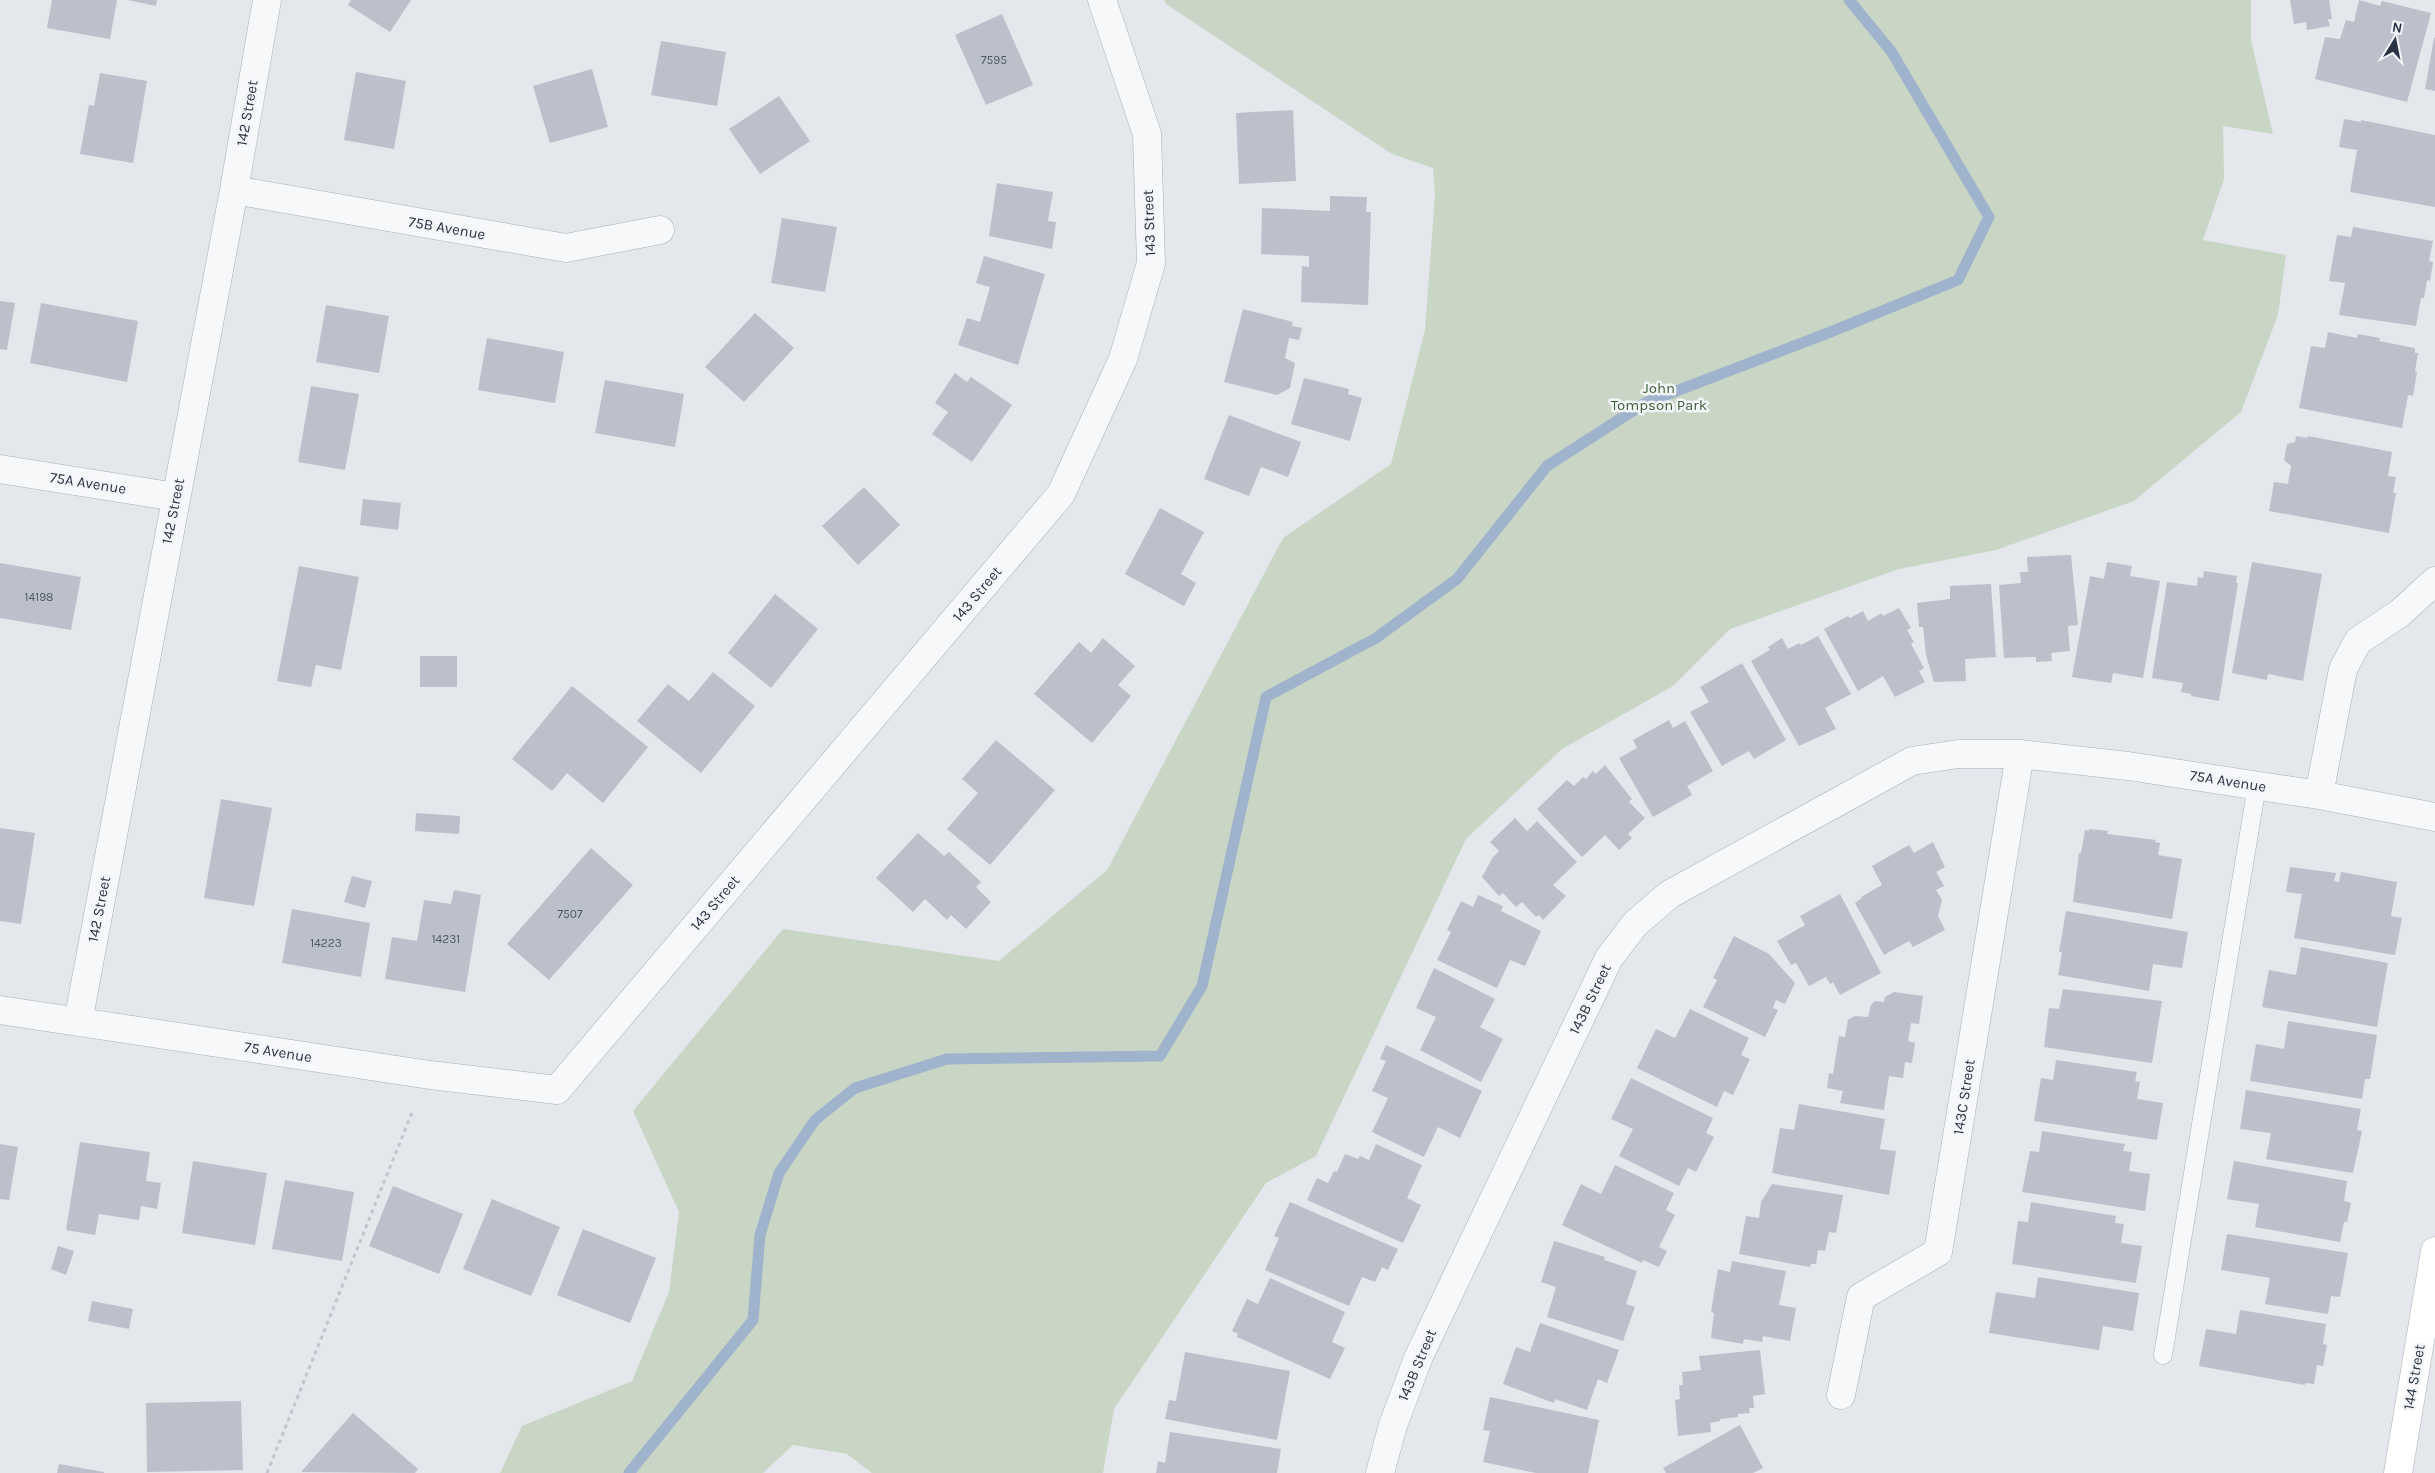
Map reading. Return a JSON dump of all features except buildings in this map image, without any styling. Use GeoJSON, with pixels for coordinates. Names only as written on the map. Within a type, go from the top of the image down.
{"type":"FeatureCollection","features":[{"type":"Feature","properties":{"kind":"main road","name":"144 Street"},"geometry":{"type":"LineString","coordinates":[[2398,1473],[2435,1251]]}},
{"type":"Feature","properties":{"kind":"street","name":"142 Street"},"geometry":{"type":"LineString","coordinates":[[78,1022],[234,190],[267,0]]}},
{"type":"Feature","properties":{"kind":"street","name":"143 Street"},"geometry":{"type":"LineString","coordinates":[[557,1090],[1061,494],[1123,359],[1151,263],[1147,134],[1102,0]]}},
{"type":"Feature","properties":{"kind":"street","name":"75B Avenue"},"geometry":{"type":"LineString","coordinates":[[234,190],[566,248],[660,230]]}},
{"type":"Feature","properties":{"kind":"street","name":"75A Avenue"},"geometry":{"type":"LineString","coordinates":[[0,469],[176,497]]}},
{"type":"Feature","properties":{"kind":"street"},"geometry":{"type":"LineString","coordinates":[[2319,795],[2343,669],[2358,641],[2400,613],[2435,581]]}},
{"type":"Feature","properties":{"kind":"street","name":"143B Street"},"geometry":{"type":"LineString","coordinates":[[1380,1473],[1393,1425],[1419,1356],[1609,958],[1634,924],[1670,894],[1912,761],[1963,753],[2020,754]]}},
{"type":"Feature","properties":{"kind":"street","name":"75A Avenue"},"geometry":{"type":"LineString","coordinates":[[2020,754],[2128,766],[2319,795],[2435,817]]}},
{"type":"Feature","properties":{"kind":"street","name":"143C Street"},"geometry":{"type":"LineString","coordinates":[[1841,1395],[1861,1297],[1938,1252],[2020,754]]}},
{"type":"Feature","properties":{"kind":"street","name":"75 Avenue"},"geometry":{"type":"LineString","coordinates":[[0,1010],[430,1074],[557,1090]]}},
{"type":"Feature","properties":{"kind":"lane"},"geometry":{"type":"LineString","coordinates":[[2163,1354],[2257,786]]}},
{"type":"Feature","properties":{"kind":"path"},"geometry":{"type":"LineString","coordinates":[[267,1473],[413,1110]]}},
{"type":"Feature","properties":{"kind":"green space","name":"John Tompson Park"},"geometry":{"type":"Polygon","coordinates":[[[1164,0],[2251,0],[2251,40],[2273,134],[2223,126],[2224,179],[2203,240],[2286,255],[2278,315],[2241,412],[2134,501],[1996,550],[1899,569],[1730,629],[1673,686],[1562,749],[1466,839],[1316,1156],[1266,1183],[1114,1409],[1103,1473],[872,1473],[847,1454],[793,1445],[763,1473],[500,1473],[522,1426],[632,1381],[669,1292],[679,1212],[633,1111],[783,929],[999,961],[1107,870],[1283,538],[1391,464],[1425,330],[1435,195],[1433,168],[1392,154],[1166,4],[1164,0]]]}},
{"type":"Feature","properties":{"kind":"waterway"},"geometry":{"type":"LineString","coordinates":[[629,1473],[753,1320],[760,1235],[779,1173],[815,1120],[855,1088],[947,1059],[1160,1056],[1202,986],[1266,697],[1376,638],[1457,579],[1547,466],[1645,403],[1833,331],[1958,280],[1989,217],[1891,51],[1849,0]]}}]}
